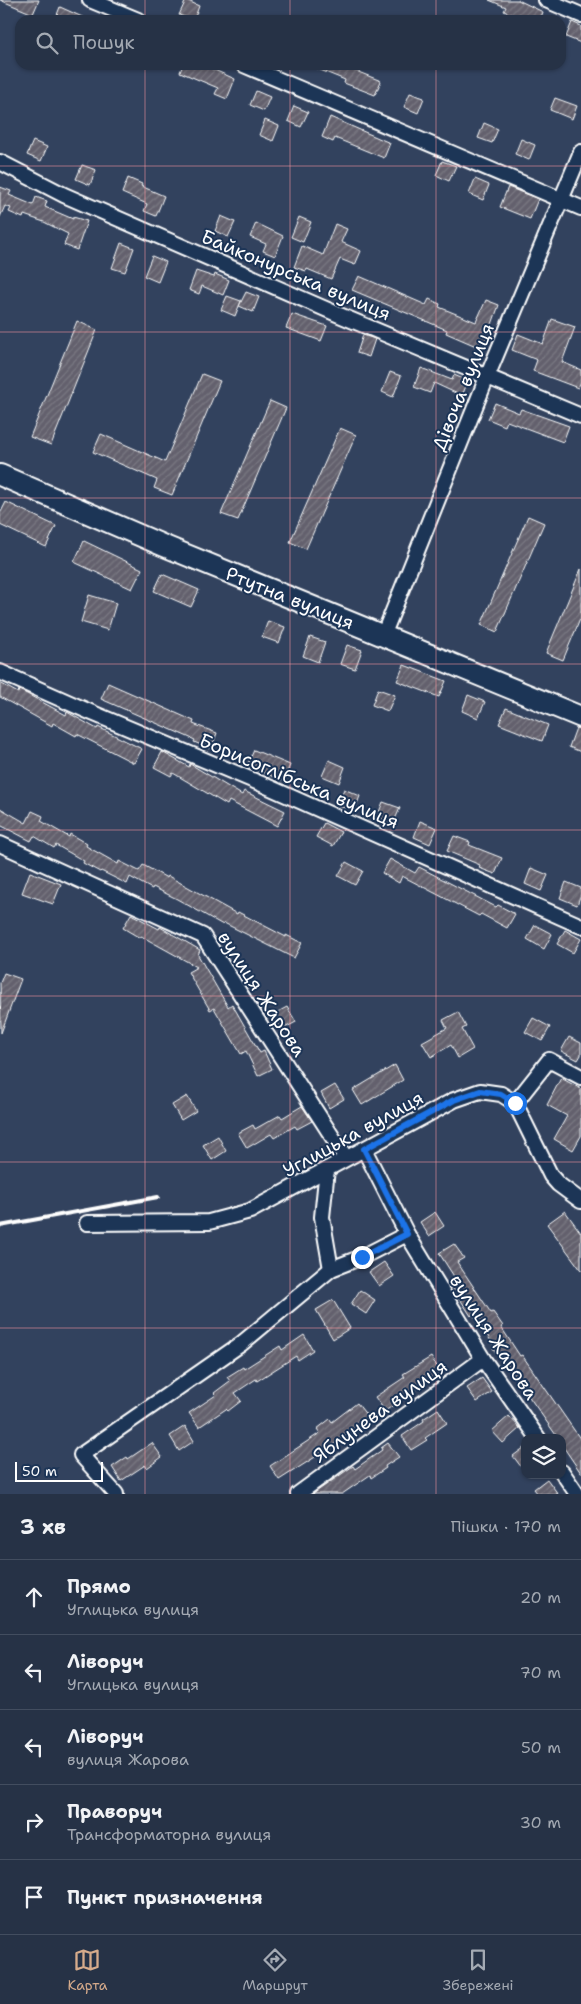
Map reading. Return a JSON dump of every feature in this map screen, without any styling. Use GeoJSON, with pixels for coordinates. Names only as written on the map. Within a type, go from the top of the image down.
{"type":"FeatureCollection","features":[{"type":"Feature","properties":{"kind":"main road","name":"Ртутна вулиця"},"geometry":{"type":"LineString","coordinates":[[0,475],[162,545],[581,717]]}},
{"type":"Feature","properties":{"kind":"street"},"geometry":{"type":"LineString","coordinates":[[90,0],[126,15]]}},
{"type":"Feature","properties":{"kind":"street"},"geometry":{"type":"LineString","coordinates":[[546,0],[581,16]]}},
{"type":"Feature","properties":{"kind":"street"},"geometry":{"type":"LineString","coordinates":[[256,70],[581,208]]}},
{"type":"Feature","properties":{"kind":"street","name":"Дівоча вулиця"},"geometry":{"type":"LineString","coordinates":[[383,636],[487,377],[581,152]]}},
{"type":"Feature","properties":{"kind":"street","name":"Байконурська вулиця"},"geometry":{"type":"LineString","coordinates":[[0,162],[64,195],[581,416]]}},
{"type":"Feature","properties":{"kind":"street","name":"Борисоглібська вулиця"},"geometry":{"type":"LineString","coordinates":[[0,672],[264,785],[581,926]]}},
{"type":"Feature","properties":{"kind":"street","name":"вулиця Жарова"},"geometry":{"type":"LineString","coordinates":[[0,844],[203,936],[346,1158]]}},
{"type":"Feature","properties":{"kind":"street"},"geometry":{"type":"LineString","coordinates":[[581,1077],[549,1060],[515,1103],[551,1176],[558,1184],[581,1201]]}},
{"type":"Feature","properties":{"kind":"street","name":"Углицька вулиця"},"geometry":{"type":"LineString","coordinates":[[88,1224],[209,1222],[250,1210],[454,1100],[480,1091],[501,1094],[515,1103]]}},
{"type":"Feature","properties":{"kind":"street","name":"вулиця Жарова"},"geometry":{"type":"LineString","coordinates":[[364,1149],[407,1234],[483,1359],[535,1434]]}},
{"type":"Feature","properties":{"kind":"street"},"geometry":{"type":"LineString","coordinates":[[327,1169],[322,1217],[331,1269]]}},
{"type":"Feature","properties":{"kind":"street"},"geometry":{"type":"LineString","coordinates":[[116,1494],[81,1454],[241,1344],[331,1269],[362,1257],[407,1234]]}},
{"type":"Feature","properties":{"kind":"street","name":"Яблунева вулиця"},"geometry":{"type":"LineString","coordinates":[[298,1494],[483,1359]]}},
{"type":"Feature","properties":{"kind":"street"},"geometry":{"type":"LineString","coordinates":[[566,1478],[577,1494]]}},
{"type":"Feature","properties":{"kind":"building"},"geometry":{"type":"Polygon","coordinates":[[[0,0],[39,0],[33,14],[0,0]]]}},
{"type":"Feature","properties":{"kind":"building"},"geometry":{"type":"Polygon","coordinates":[[[186,0],[199,6],[196,15],[179,15],[186,0]]]}},
{"type":"Feature","properties":{"kind":"building"},"geometry":{"type":"Polygon","coordinates":[[[489,0],[518,0],[543,12],[542,15],[513,15],[504,11],[506,7],[489,0]]]}},
{"type":"Feature","properties":{"kind":"building"},"geometry":{"type":"Polygon","coordinates":[[[60,7],[78,15],[57,15],[60,7]]]}},
{"type":"Feature","properties":{"kind":"building"},"geometry":{"type":"Polygon","coordinates":[[[572,22],[581,26],[581,43],[566,37],[572,22]]]}},
{"type":"Feature","properties":{"kind":"building"},"geometry":{"type":"Polygon","coordinates":[[[181,70],[214,70],[235,79],[227,99],[215,94],[218,88],[180,72],[181,70]]]}},
{"type":"Feature","properties":{"kind":"building"},"geometry":{"type":"Polygon","coordinates":[[[320,70],[354,70],[381,81],[375,95],[344,83],[345,80],[320,70]]]}},
{"type":"Feature","properties":{"kind":"building"},"geometry":{"type":"Polygon","coordinates":[[[256,91],[270,97],[264,111],[250,105],[256,91]]]}},
{"type":"Feature","properties":{"kind":"building"},"geometry":{"type":"Polygon","coordinates":[[[410,93],[424,98],[418,113],[404,107],[410,93]]]}},
{"type":"Feature","properties":{"kind":"building"},"geometry":{"type":"Polygon","coordinates":[[[555,98],[577,106],[572,119],[550,110],[555,98]]]}},
{"type":"Feature","properties":{"kind":"building"},"geometry":{"type":"Polygon","coordinates":[[[294,106],[308,112],[301,127],[288,121],[294,106]]]}},
{"type":"Feature","properties":{"kind":"building"},"geometry":{"type":"Polygon","coordinates":[[[330,117],[390,143],[384,158],[335,138],[333,142],[322,137],[330,117]]]}},
{"type":"Feature","properties":{"kind":"building"},"geometry":{"type":"Polygon","coordinates":[[[265,120],[279,126],[273,141],[259,135],[265,120]]]}},
{"type":"Feature","properties":{"kind":"building"},"geometry":{"type":"Polygon","coordinates":[[[484,123],[498,129],[492,143],[478,138],[484,123]]]}},
{"type":"Feature","properties":{"kind":"building"},"geometry":{"type":"Polygon","coordinates":[[[521,139],[535,145],[529,160],[515,154],[521,139]]]}},
{"type":"Feature","properties":{"kind":"building"},"geometry":{"type":"Polygon","coordinates":[[[33,141],[47,147],[41,161],[27,155],[33,141]]]}},
{"type":"Feature","properties":{"kind":"building"},"geometry":{"type":"Polygon","coordinates":[[[442,161],[456,166],[449,181],[436,175],[442,161]]]}},
{"type":"Feature","properties":{"kind":"building"},"geometry":{"type":"Polygon","coordinates":[[[82,165],[96,170],[90,185],[76,179],[82,165]]]}},
{"type":"Feature","properties":{"kind":"building"},"geometry":{"type":"Polygon","coordinates":[[[128,178],[164,196],[156,216],[144,211],[147,204],[122,193],[128,178]]]}},
{"type":"Feature","properties":{"kind":"building"},"geometry":{"type":"Polygon","coordinates":[[[475,179],[489,185],[483,200],[469,194],[475,179]]]}},
{"type":"Feature","properties":{"kind":"building"},"geometry":{"type":"Polygon","coordinates":[[[0,187],[11,191],[9,195],[33,205],[36,197],[47,201],[45,207],[73,219],[73,217],[87,221],[77,250],[64,245],[68,234],[44,222],[24,215],[23,218],[9,212],[11,208],[5,206],[0,217],[0,187]]]}},
{"type":"Feature","properties":{"kind":"building"},"geometry":{"type":"Polygon","coordinates":[[[508,187],[538,199],[530,219],[500,207],[508,187]]]}},
{"type":"Feature","properties":{"kind":"building"},"geometry":{"type":"Polygon","coordinates":[[[221,216],[235,222],[228,237],[215,231],[221,216]]]}},
{"type":"Feature","properties":{"kind":"building"},"geometry":{"type":"Polygon","coordinates":[[[299,217],[311,222],[303,242],[291,237],[299,217]]]}},
{"type":"Feature","properties":{"kind":"building"},"geometry":{"type":"Polygon","coordinates":[[[256,223],[283,236],[275,256],[263,251],[266,244],[250,237],[256,223]]]}},
{"type":"Feature","properties":{"kind":"building"},"geometry":{"type":"Polygon","coordinates":[[[335,224],[347,229],[341,242],[361,251],[355,265],[340,259],[331,279],[307,269],[306,271],[294,267],[302,246],[323,255],[335,224]]]}},
{"type":"Feature","properties":{"kind":"building"},"geometry":{"type":"Polygon","coordinates":[[[121,243],[134,248],[125,272],[112,268],[121,243]]]}},
{"type":"Feature","properties":{"kind":"building"},"geometry":{"type":"Polygon","coordinates":[[[152,256],[166,262],[158,282],[144,276],[152,256]]]}},
{"type":"Feature","properties":{"kind":"building"},"geometry":{"type":"Polygon","coordinates":[[[196,271],[214,277],[215,274],[229,280],[223,295],[202,286],[199,294],[189,290],[196,271]]]}},
{"type":"Feature","properties":{"kind":"building"},"geometry":{"type":"Polygon","coordinates":[[[359,276],[426,305],[429,299],[440,304],[439,307],[476,322],[486,300],[499,305],[483,349],[446,333],[447,330],[352,290],[359,276]]]}},
{"type":"Feature","properties":{"kind":"building"},"geometry":{"type":"Polygon","coordinates":[[[246,292],[259,297],[253,312],[239,306],[246,292]]]}},
{"type":"Feature","properties":{"kind":"building"},"geometry":{"type":"Polygon","coordinates":[[[227,296],[241,301],[235,316],[221,310],[227,296]]]}},
{"type":"Feature","properties":{"kind":"building"},"geometry":{"type":"Polygon","coordinates":[[[292,314],[327,326],[321,341],[286,328],[292,314]]]}},
{"type":"Feature","properties":{"kind":"building"},"geometry":{"type":"Polygon","coordinates":[[[552,319],[575,327],[562,362],[581,370],[581,381],[578,388],[533,371],[537,360],[512,350],[518,334],[543,344],[552,319]]]}},
{"type":"Feature","properties":{"kind":"building"},"geometry":{"type":"Polygon","coordinates":[[[77,321],[97,330],[51,445],[30,437],[77,321]]]}},
{"type":"Feature","properties":{"kind":"building"},"geometry":{"type":"Polygon","coordinates":[[[363,335],[375,339],[369,357],[357,353],[363,335]]]}},
{"type":"Feature","properties":{"kind":"building"},"geometry":{"type":"Polygon","coordinates":[[[421,368],[452,380],[454,375],[468,381],[462,396],[434,383],[430,393],[414,387],[421,368]]]}},
{"type":"Feature","properties":{"kind":"building"},"geometry":{"type":"Polygon","coordinates":[[[390,372],[401,376],[393,397],[382,392],[390,372]]]}},
{"type":"Feature","properties":{"kind":"building"},"geometry":{"type":"Polygon","coordinates":[[[202,374],[220,381],[172,495],[154,488],[157,480],[93,452],[101,434],[165,462],[202,374]]]}},
{"type":"Feature","properties":{"kind":"building"},"geometry":{"type":"Polygon","coordinates":[[[270,401],[286,408],[238,520],[221,514],[270,401]]]}},
{"type":"Feature","properties":{"kind":"building"},"geometry":{"type":"Polygon","coordinates":[[[495,403],[519,413],[521,409],[569,426],[563,442],[507,421],[505,426],[488,419],[495,403]]]}},
{"type":"Feature","properties":{"kind":"building"},"geometry":{"type":"Polygon","coordinates":[[[340,428],[356,435],[306,549],[290,542],[340,428]]]}},
{"type":"Feature","properties":{"kind":"building"},"geometry":{"type":"Polygon","coordinates":[[[6,502],[56,526],[46,547],[0,525],[0,514],[6,502]]]}},
{"type":"Feature","properties":{"kind":"building"},"geometry":{"type":"Polygon","coordinates":[[[528,516],[544,523],[497,632],[481,625],[528,516]]]}},
{"type":"Feature","properties":{"kind":"building"},"geometry":{"type":"Polygon","coordinates":[[[84,541],[142,569],[132,589],[74,562],[84,541]]]}},
{"type":"Feature","properties":{"kind":"building"},"geometry":{"type":"Polygon","coordinates":[[[581,569],[581,617],[563,660],[546,653],[581,569]]]}},
{"type":"Feature","properties":{"kind":"building"},"geometry":{"type":"Polygon","coordinates":[[[162,574],[199,590],[191,607],[154,591],[162,574]]]}},
{"type":"Feature","properties":{"kind":"building"},"geometry":{"type":"Polygon","coordinates":[[[89,595],[116,603],[108,630],[81,622],[89,595]]]}},
{"type":"Feature","properties":{"kind":"building"},"geometry":{"type":"Polygon","coordinates":[[[268,621],[285,627],[279,643],[262,637],[268,621]]]}},
{"type":"Feature","properties":{"kind":"building"},"geometry":{"type":"Polygon","coordinates":[[[310,637],[325,642],[318,662],[303,656],[310,637]]]}},
{"type":"Feature","properties":{"kind":"building"},"geometry":{"type":"Polygon","coordinates":[[[347,645],[362,650],[355,669],[340,664],[347,645]]]}},
{"type":"Feature","properties":{"kind":"building"},"geometry":{"type":"Polygon","coordinates":[[[404,665],[446,681],[439,697],[397,681],[404,665]]]}},
{"type":"Feature","properties":{"kind":"building"},"geometry":{"type":"Polygon","coordinates":[[[0,683],[18,693],[19,690],[66,715],[67,712],[97,729],[98,727],[142,749],[134,763],[53,723],[52,726],[0,697],[0,683]]]}},
{"type":"Feature","properties":{"kind":"building"},"geometry":{"type":"Polygon","coordinates":[[[108,683],[194,721],[193,724],[217,733],[211,749],[194,742],[195,740],[101,699],[108,683]]]}},
{"type":"Feature","properties":{"kind":"building"},"geometry":{"type":"Polygon","coordinates":[[[378,689],[395,695],[388,711],[372,705],[378,689]]]}},
{"type":"Feature","properties":{"kind":"building"},"geometry":{"type":"Polygon","coordinates":[[[468,695],[485,702],[478,718],[462,711],[468,695]]]}},
{"type":"Feature","properties":{"kind":"building"},"geometry":{"type":"Polygon","coordinates":[[[506,708],[548,725],[542,741],[499,724],[506,708]]]}},
{"type":"Feature","properties":{"kind":"building"},"geometry":{"type":"Polygon","coordinates":[[[576,728],[581,729],[581,752],[569,747],[576,728]]]}},
{"type":"Feature","properties":{"kind":"building"},"geometry":{"type":"Polygon","coordinates":[[[254,750],[290,765],[284,781],[247,766],[254,750]]]}},
{"type":"Feature","properties":{"kind":"building"},"geometry":{"type":"Polygon","coordinates":[[[162,752],[189,767],[190,764],[242,795],[244,791],[285,811],[277,826],[229,801],[227,805],[173,773],[171,776],[154,767],[162,752]]]}},
{"type":"Feature","properties":{"kind":"building"},"geometry":{"type":"Polygon","coordinates":[[[329,760],[345,767],[339,783],[322,776],[329,760]]]}},
{"type":"Feature","properties":{"kind":"building"},"geometry":{"type":"Polygon","coordinates":[[[344,789],[360,796],[354,812],[337,805],[344,789]]]}},
{"type":"Feature","properties":{"kind":"building"},"geometry":{"type":"Polygon","coordinates":[[[383,802],[400,808],[393,824],[377,817],[383,802]]]}},
{"type":"Feature","properties":{"kind":"building"},"geometry":{"type":"Polygon","coordinates":[[[0,808],[26,823],[32,811],[43,816],[41,821],[69,837],[70,834],[87,844],[86,846],[118,864],[119,861],[139,871],[143,865],[167,878],[168,876],[237,914],[238,912],[286,937],[286,935],[302,943],[294,958],[224,923],[223,925],[153,887],[152,889],[130,877],[127,884],[100,872],[56,845],[54,848],[34,836],[31,841],[0,825],[0,808]]]}},
{"type":"Feature","properties":{"kind":"building"},"geometry":{"type":"Polygon","coordinates":[[[420,821],[437,828],[430,844],[414,837],[420,821]]]}},
{"type":"Feature","properties":{"kind":"building"},"geometry":{"type":"Polygon","coordinates":[[[324,823],[341,832],[333,846],[316,837],[324,823]]]}},
{"type":"Feature","properties":{"kind":"building"},"geometry":{"type":"Polygon","coordinates":[[[454,836],[470,842],[469,845],[502,858],[495,874],[479,868],[480,865],[447,851],[454,836]]]}},
{"type":"Feature","properties":{"kind":"building"},"geometry":{"type":"Polygon","coordinates":[[[390,859],[415,873],[419,867],[496,907],[498,905],[515,914],[507,928],[481,914],[479,916],[402,876],[399,883],[382,873],[390,859]]]}},
{"type":"Feature","properties":{"kind":"building"},"geometry":{"type":"Polygon","coordinates":[[[346,862],[363,871],[355,885],[338,876],[346,862]]]}},
{"type":"Feature","properties":{"kind":"building"},"geometry":{"type":"Polygon","coordinates":[[[531,868],[548,875],[541,891],[525,884],[531,868]]]}},
{"type":"Feature","properties":{"kind":"building"},"geometry":{"type":"Polygon","coordinates":[[[30,872],[61,884],[53,904],[22,893],[30,872]]]}},
{"type":"Feature","properties":{"kind":"building"},"geometry":{"type":"Polygon","coordinates":[[[566,882],[581,888],[577,905],[560,898],[566,882]]]}},
{"type":"Feature","properties":{"kind":"building"},"geometry":{"type":"Polygon","coordinates":[[[131,914],[159,929],[160,927],[200,950],[198,955],[228,1007],[232,1004],[260,1053],[264,1051],[272,1069],[258,1076],[246,1051],[241,1054],[214,1008],[210,1010],[188,972],[197,967],[123,928],[131,914]]]}},
{"type":"Feature","properties":{"kind":"building"},"geometry":{"type":"Polygon","coordinates":[[[535,925],[552,934],[544,949],[527,939],[535,925]]]}},
{"type":"Feature","properties":{"kind":"building"},"geometry":{"type":"Polygon","coordinates":[[[565,930],[581,939],[573,953],[557,944],[565,930]]]}},
{"type":"Feature","properties":{"kind":"building"},"geometry":{"type":"Polygon","coordinates":[[[4,973],[21,979],[1,1033],[0,983],[4,973]]]}},
{"type":"Feature","properties":{"kind":"building"},"geometry":{"type":"Polygon","coordinates":[[[287,1007],[296,1022],[281,1030],[272,1015],[287,1007]]]}},
{"type":"Feature","properties":{"kind":"building"},"geometry":{"type":"Polygon","coordinates":[[[458,1012],[466,1027],[462,1029],[473,1049],[458,1058],[451,1045],[431,1057],[422,1042],[447,1028],[443,1020],[458,1012]]]}},
{"type":"Feature","properties":{"kind":"building"},"geometry":{"type":"Polygon","coordinates":[[[533,1018],[550,1027],[542,1041],[525,1032],[533,1018]]]}},
{"type":"Feature","properties":{"kind":"building"},"geometry":{"type":"Polygon","coordinates":[[[569,1037],[581,1043],[581,1055],[578,1060],[561,1051],[569,1037]]]}},
{"type":"Feature","properties":{"kind":"building"},"geometry":{"type":"Polygon","coordinates":[[[395,1065],[403,1080],[362,1105],[353,1090],[395,1065]]]}},
{"type":"Feature","properties":{"kind":"building"},"geometry":{"type":"Polygon","coordinates":[[[561,1078],[581,1089],[581,1136],[573,1150],[554,1139],[567,1116],[547,1105],[561,1078]]]}},
{"type":"Feature","properties":{"kind":"building"},"geometry":{"type":"Polygon","coordinates":[[[335,1085],[344,1099],[329,1108],[321,1093],[335,1085]]]}},
{"type":"Feature","properties":{"kind":"building"},"geometry":{"type":"Polygon","coordinates":[[[187,1096],[196,1111],[181,1120],[172,1105],[187,1096]]]}},
{"type":"Feature","properties":{"kind":"building"},"geometry":{"type":"Polygon","coordinates":[[[302,1106],[312,1121],[297,1129],[295,1126],[274,1138],[271,1134],[247,1148],[238,1133],[253,1125],[255,1129],[280,1115],[282,1118],[302,1106]]]}},
{"type":"Feature","properties":{"kind":"building"},"geometry":{"type":"Polygon","coordinates":[[[218,1136],[226,1151],[212,1160],[203,1145],[218,1136]]]}},
{"type":"Feature","properties":{"kind":"building"},"geometry":{"type":"Polygon","coordinates":[[[565,1211],[581,1233],[581,1270],[547,1224],[565,1211]]]}},
{"type":"Feature","properties":{"kind":"building"},"geometry":{"type":"Polygon","coordinates":[[[435,1212],[444,1226],[429,1236],[420,1222],[435,1212]]]}},
{"type":"Feature","properties":{"kind":"building"},"geometry":{"type":"Polygon","coordinates":[[[454,1244],[464,1258],[457,1262],[491,1313],[493,1312],[503,1326],[501,1327],[520,1356],[522,1355],[581,1440],[581,1473],[566,1451],[566,1434],[555,1434],[504,1361],[502,1362],[493,1348],[495,1347],[473,1314],[471,1316],[449,1282],[455,1278],[439,1253],[454,1244]]]}},
{"type":"Feature","properties":{"kind":"building"},"geometry":{"type":"Polygon","coordinates":[[[384,1262],[394,1276],[379,1286],[369,1272],[384,1262]]]}},
{"type":"Feature","properties":{"kind":"building"},"geometry":{"type":"Polygon","coordinates":[[[360,1290],[375,1300],[366,1314],[351,1304],[360,1290]]]}},
{"type":"Feature","properties":{"kind":"building"},"geometry":{"type":"Polygon","coordinates":[[[333,1300],[350,1328],[333,1339],[316,1310],[333,1300]]]}},
{"type":"Feature","properties":{"kind":"building"},"geometry":{"type":"Polygon","coordinates":[[[304,1335],[313,1350],[298,1360],[296,1356],[235,1393],[241,1401],[228,1411],[226,1409],[199,1427],[189,1413],[216,1395],[214,1393],[230,1381],[227,1377],[243,1367],[244,1369],[280,1346],[282,1350],[304,1335]]]}},
{"type":"Feature","properties":{"kind":"building"},"geometry":{"type":"Polygon","coordinates":[[[431,1357],[442,1374],[399,1399],[400,1401],[385,1411],[375,1397],[405,1377],[403,1374],[431,1357]]]}},
{"type":"Feature","properties":{"kind":"building"},"geometry":{"type":"Polygon","coordinates":[[[482,1378],[492,1392],[477,1402],[467,1388],[482,1378]]]}},
{"type":"Feature","properties":{"kind":"building"},"geometry":{"type":"Polygon","coordinates":[[[357,1403],[371,1421],[359,1431],[356,1428],[331,1447],[279,1480],[270,1466],[320,1433],[317,1429],[330,1419],[332,1422],[357,1403]]]}},
{"type":"Feature","properties":{"kind":"building"},"geometry":{"type":"Polygon","coordinates":[[[438,1409],[447,1423],[425,1438],[427,1440],[411,1450],[402,1436],[438,1409]]]}},
{"type":"Feature","properties":{"kind":"building"},"geometry":{"type":"Polygon","coordinates":[[[509,1416],[520,1428],[503,1443],[492,1431],[509,1416]]]}},
{"type":"Feature","properties":{"kind":"building"},"geometry":{"type":"Polygon","coordinates":[[[185,1426],[194,1441],[179,1451],[170,1436],[185,1426]]]}},
{"type":"Feature","properties":{"kind":"building"},"geometry":{"type":"Polygon","coordinates":[[[152,1443],[162,1457],[147,1468],[145,1465],[121,1481],[112,1467],[152,1443]]]}},
{"type":"Feature","properties":{"kind":"building"},"geometry":{"type":"Polygon","coordinates":[[[388,1443],[399,1457],[385,1466],[386,1468],[371,1478],[370,1475],[342,1494],[313,1494],[353,1466],[355,1469],[382,1450],[381,1448],[388,1443]]]}},
{"type":"Feature","properties":{"kind":"building"},"geometry":{"type":"Polygon","coordinates":[[[521,1450],[521,1467],[513,1456],[521,1450]]]}},
{"type":"Feature","properties":{"kind":"building"},"geometry":{"type":"Polygon","coordinates":[[[547,1479],[558,1494],[538,1494],[534,1489],[547,1479]]]}},
{"type":"Feature","properties":{"kind":"railway"},"geometry":{"type":"LineString","coordinates":[[0,1226],[158,1197]]}},
{"type":"Feature","properties":{"kind":"route"},"geometry":{"type":"LineString","coordinates":[[362,1257],[407,1234],[364,1149],[454,1100],[480,1091],[501,1094],[515,1103]]}}]}
